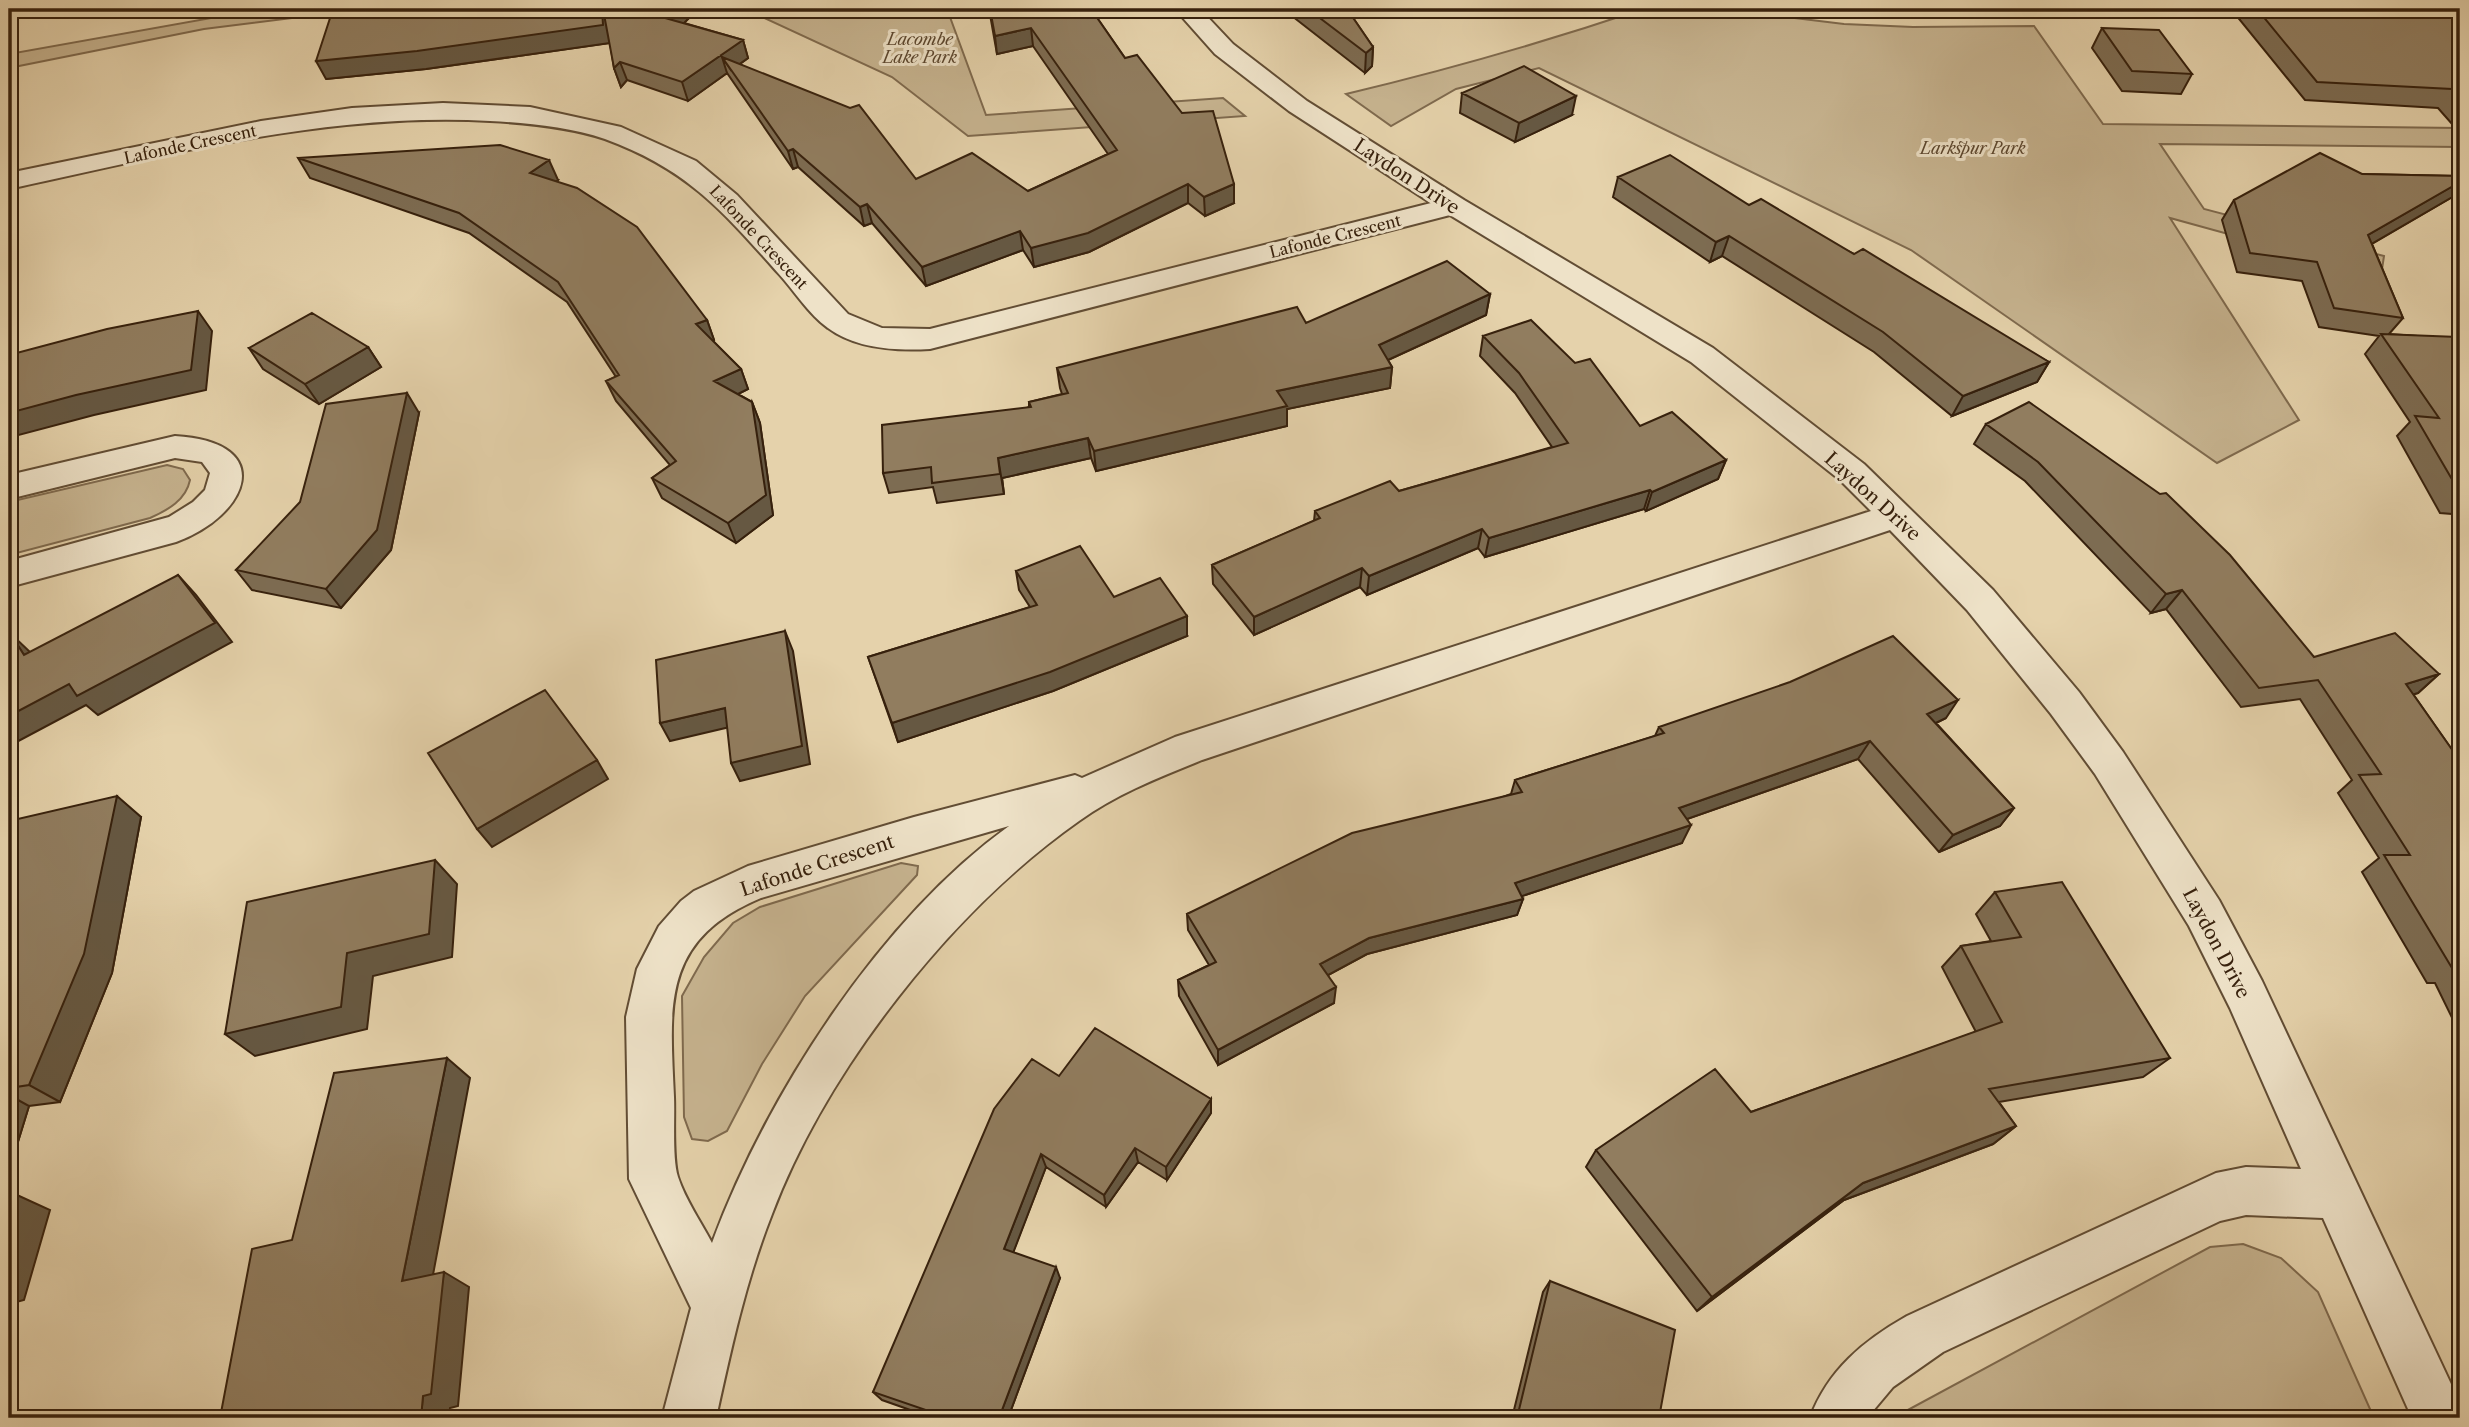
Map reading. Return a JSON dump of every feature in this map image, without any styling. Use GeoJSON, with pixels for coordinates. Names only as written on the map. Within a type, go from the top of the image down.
{"type":"FeatureCollection","features":[{"type":"Feature","properties":{"kind":"street","name":"Laydon Drive"},"geometry":{"type":"LineString","coordinates":[[1187,9],[1224,49],[1264,82],[1454,206],[1702,355],[1852,472],[1898,515],[1980,600],[2109,763],[2203,914],[2246,995],[2439,1418]]}},
{"type":"Feature","properties":{"kind":"street","name":"Lafonde Crescent"},"geometry":{"type":"LineString","coordinates":[[9,181],[271,127],[362,114],[472,111],[548,118],[615,135],[686,167],[725,198],[837,321],[861,334],[895,340],[930,339],[1454,206]]}},
{"type":"Feature","properties":{"kind":"street"},"geometry":{"type":"LineString","coordinates":[[9,486],[175,447],[212,451],[225,463],[227,471],[222,489],[214,500],[188,522],[153,536],[9,574]]}},
{"type":"Feature","properties":{"kind":"street","name":"Lafonde Crescent"},"geometry":{"type":"LineString","coordinates":[[689,1418],[717,1307],[759,1188],[812,1083],[849,1030],[952,903],[995,862],[1066,808],[1149,764],[1231,733],[1898,515]]}},
{"type":"Feature","properties":{"kind":"street","name":"Lafonde Crescent"},"geometry":{"type":"LineString","coordinates":[[717,1307],[653,1179],[648,1017],[650,992],[659,967],[675,937],[709,903],[761,881],[913,834],[1107,784]]}},
{"type":"Feature","properties":{"kind":"street"},"geometry":{"type":"LineString","coordinates":[[1837,1418],[1849,1395],[1868,1373],[1893,1352],[1925,1334],[2216,1197],[2246,1192],[2336,1194]]}},
{"type":"Feature","properties":{"kind":"green space"},"geometry":{"type":"Polygon","coordinates":[[[262,9],[364,9],[204,29],[9,68],[9,54],[262,9]]]}},
{"type":"Feature","properties":{"kind":"green space","name":"Lacombe Lake Park"},"geometry":{"type":"Polygon","coordinates":[[[745,9],[947,9],[986,115],[1223,98],[1245,116],[968,136],[892,77],[745,9]]]}},
{"type":"Feature","properties":{"kind":"green space","name":"Larkspur Park"},"geometry":{"type":"Polygon","coordinates":[[[1643,9],[1721,9],[1844,24],[1913,27],[2034,26],[2103,124],[2460,128],[2460,147],[2160,144],[2204,209],[2384,256],[2381,276],[2170,218],[2299,420],[2217,463],[1911,250],[1539,68],[1456,89],[1391,126],[1346,94],[1496,55],[1643,9]]]}},
{"type":"Feature","properties":{"kind":"green space"},"geometry":{"type":"Polygon","coordinates":[[[167,465],[183,469],[190,480],[180,499],[163,512],[150,518],[9,555],[9,502],[167,465]]]}},
{"type":"Feature","properties":{"kind":"green space"},"geometry":{"type":"Polygon","coordinates":[[[901,863],[918,866],[917,875],[805,996],[762,1064],[727,1131],[708,1141],[692,1139],[684,1117],[682,996],[704,957],[733,923],[760,907],[901,863]]]}},
{"type":"Feature","properties":{"kind":"green space"},"geometry":{"type":"Polygon","coordinates":[[[2243,1244],[2281,1258],[2318,1292],[2374,1418],[1893,1418],[2210,1247],[2243,1244]]]}},
{"type":"Feature","properties":{"kind":"building"},"geometry":{"type":"Polygon","coordinates":[[[333,9],[602,9],[603,25],[417,51],[316,61],[333,9]]]}},
{"type":"Feature","properties":{"kind":"building"},"geometry":{"type":"Polygon","coordinates":[[[603,9],[674,9],[665,18],[743,40],[682,82],[620,62],[614,68],[603,9]]]}},
{"type":"Feature","properties":{"kind":"building"},"geometry":{"type":"Polygon","coordinates":[[[990,9],[1091,9],[1125,58],[1137,55],[1182,113],[1213,111],[1234,184],[1204,197],[1188,184],[1088,233],[1031,248],[1020,231],[922,267],[867,204],[860,207],[793,149],[788,151],[722,57],[850,108],[859,105],[916,179],[972,153],[1028,191],[1117,150],[1031,28],[995,36],[990,9]]]}},
{"type":"Feature","properties":{"kind":"building"},"geometry":{"type":"Polygon","coordinates":[[[1308,9],[1347,9],[1373,47],[1366,53],[1308,9]]]}},
{"type":"Feature","properties":{"kind":"building"},"geometry":{"type":"Polygon","coordinates":[[[2257,9],[2460,9],[2460,98],[2452,89],[2317,82],[2257,9]]]}},
{"type":"Feature","properties":{"kind":"building"},"geometry":{"type":"Polygon","coordinates":[[[2102,28],[2159,30],[2192,74],[2132,71],[2102,28]]]}},
{"type":"Feature","properties":{"kind":"building"},"geometry":{"type":"Polygon","coordinates":[[[1524,66],[1576,96],[1519,123],[1462,93],[1524,66]]]}},
{"type":"Feature","properties":{"kind":"building"},"geometry":{"type":"Polygon","coordinates":[[[500,145],[549,160],[530,173],[577,188],[637,227],[707,320],[696,324],[741,369],[714,381],[752,402],[766,495],[728,523],[652,478],[676,461],[606,381],[619,375],[558,282],[459,213],[298,158],[500,145]]]}},
{"type":"Feature","properties":{"kind":"building"},"geometry":{"type":"Polygon","coordinates":[[[2320,153],[2362,174],[2460,176],[2460,182],[2368,235],[2403,318],[2334,308],[2317,262],[2250,253],[2234,200],[2320,153]]]}},
{"type":"Feature","properties":{"kind":"building"},"geometry":{"type":"Polygon","coordinates":[[[1670,155],[1749,205],[1761,199],[1854,254],[1863,249],[2049,362],[1963,396],[1883,332],[1729,236],[1716,242],[1618,177],[1670,155]]]}},
{"type":"Feature","properties":{"kind":"building"},"geometry":{"type":"Polygon","coordinates":[[[1447,261],[1490,294],[1379,345],[1392,367],[1277,391],[1287,406],[1094,451],[1088,438],[998,458],[1000,474],[932,483],[931,467],[883,473],[882,425],[1031,407],[1029,402],[1068,393],[1057,368],[1297,307],[1306,323],[1447,261]]]}},
{"type":"Feature","properties":{"kind":"building"},"geometry":{"type":"Polygon","coordinates":[[[198,311],[191,370],[76,395],[9,413],[9,355],[107,329],[198,311]]]}},
{"type":"Feature","properties":{"kind":"building"},"geometry":{"type":"Polygon","coordinates":[[[312,313],[368,347],[305,384],[249,348],[312,313]]]}},
{"type":"Feature","properties":{"kind":"building"},"geometry":{"type":"Polygon","coordinates":[[[1531,320],[1575,363],[1590,359],[1640,426],[1672,412],[1726,460],[1652,492],[1650,490],[1489,538],[1482,529],[1369,576],[1362,568],[1254,617],[1212,565],[1320,518],[1315,511],[1390,481],[1399,491],[1568,443],[1519,373],[1483,336],[1531,320]]]}},
{"type":"Feature","properties":{"kind":"building"},"geometry":{"type":"Polygon","coordinates":[[[2381,334],[2460,339],[2460,493],[2415,416],[2439,418],[2381,334]]]}},
{"type":"Feature","properties":{"kind":"building"},"geometry":{"type":"Polygon","coordinates":[[[407,393],[377,530],[326,589],[236,570],[300,502],[326,404],[407,393]]]}},
{"type":"Feature","properties":{"kind":"building"},"geometry":{"type":"Polygon","coordinates":[[[2029,402],[2160,494],[2166,493],[2230,555],[2314,657],[2395,633],[2439,674],[2406,684],[2460,761],[2460,968],[2452,968],[2384,855],[2410,855],[2359,775],[2381,774],[2318,680],[2259,688],[2182,590],[2166,594],[2038,462],[1986,424],[2029,402]]]}},
{"type":"Feature","properties":{"kind":"building"},"geometry":{"type":"Polygon","coordinates":[[[1080,546],[1114,597],[1160,578],[1187,616],[1050,672],[892,723],[868,657],[1037,605],[1016,571],[1080,546]]]}},
{"type":"Feature","properties":{"kind":"building"},"geometry":{"type":"Polygon","coordinates":[[[178,575],[215,623],[77,696],[69,684],[9,716],[10,633],[24,655],[178,575]]]}},
{"type":"Feature","properties":{"kind":"building"},"geometry":{"type":"Polygon","coordinates":[[[785,631],[802,746],[731,763],[725,708],[660,723],[656,660],[785,631]]]}},
{"type":"Feature","properties":{"kind":"building"},"geometry":{"type":"Polygon","coordinates":[[[1893,636],[1958,700],[1927,714],[2014,808],[1953,835],[1870,741],[1679,808],[1691,825],[1515,883],[1523,899],[1369,938],[1320,964],[1336,987],[1218,1050],[1178,980],[1216,962],[1187,914],[1352,833],[1522,792],[1515,780],[1664,733],[1659,727],[1790,682],[1893,636]]]}},
{"type":"Feature","properties":{"kind":"building"},"geometry":{"type":"Polygon","coordinates":[[[545,690],[597,760],[477,829],[428,753],[545,690]]]}},
{"type":"Feature","properties":{"kind":"building"},"geometry":{"type":"Polygon","coordinates":[[[117,796],[84,954],[29,1085],[9,1088],[9,821],[117,796]]]}},
{"type":"Feature","properties":{"kind":"building"},"geometry":{"type":"Polygon","coordinates":[[[435,860],[429,934],[347,953],[341,1007],[225,1034],[247,902],[435,860]]]}},
{"type":"Feature","properties":{"kind":"building"},"geometry":{"type":"Polygon","coordinates":[[[2062,882],[2170,1058],[1989,1089],[2016,1126],[1863,1183],[1712,1297],[1596,1150],[1715,1069],[1751,1112],[2002,1022],[1961,946],[2021,937],[1995,892],[2062,882]]]}},
{"type":"Feature","properties":{"kind":"building"},"geometry":{"type":"Polygon","coordinates":[[[1095,1028],[1211,1099],[1166,1167],[1135,1148],[1104,1195],[1041,1154],[1004,1249],[1056,1267],[999,1418],[949,1418],[873,1392],[994,1109],[1032,1059],[1059,1076],[1095,1028]]]}},
{"type":"Feature","properties":{"kind":"building"},"geometry":{"type":"Polygon","coordinates":[[[447,1058],[402,1281],[444,1272],[431,1394],[423,1396],[421,1418],[220,1418],[252,1249],[292,1240],[334,1073],[447,1058]]]}},
{"type":"Feature","properties":{"kind":"building"},"geometry":{"type":"Polygon","coordinates":[[[17,1195],[9,1223],[9,1197],[17,1195]]]}},
{"type":"Feature","properties":{"kind":"building"},"geometry":{"type":"Polygon","coordinates":[[[1550,1281],[1675,1330],[1659,1418],[1517,1418],[1550,1281]]]}}]}
